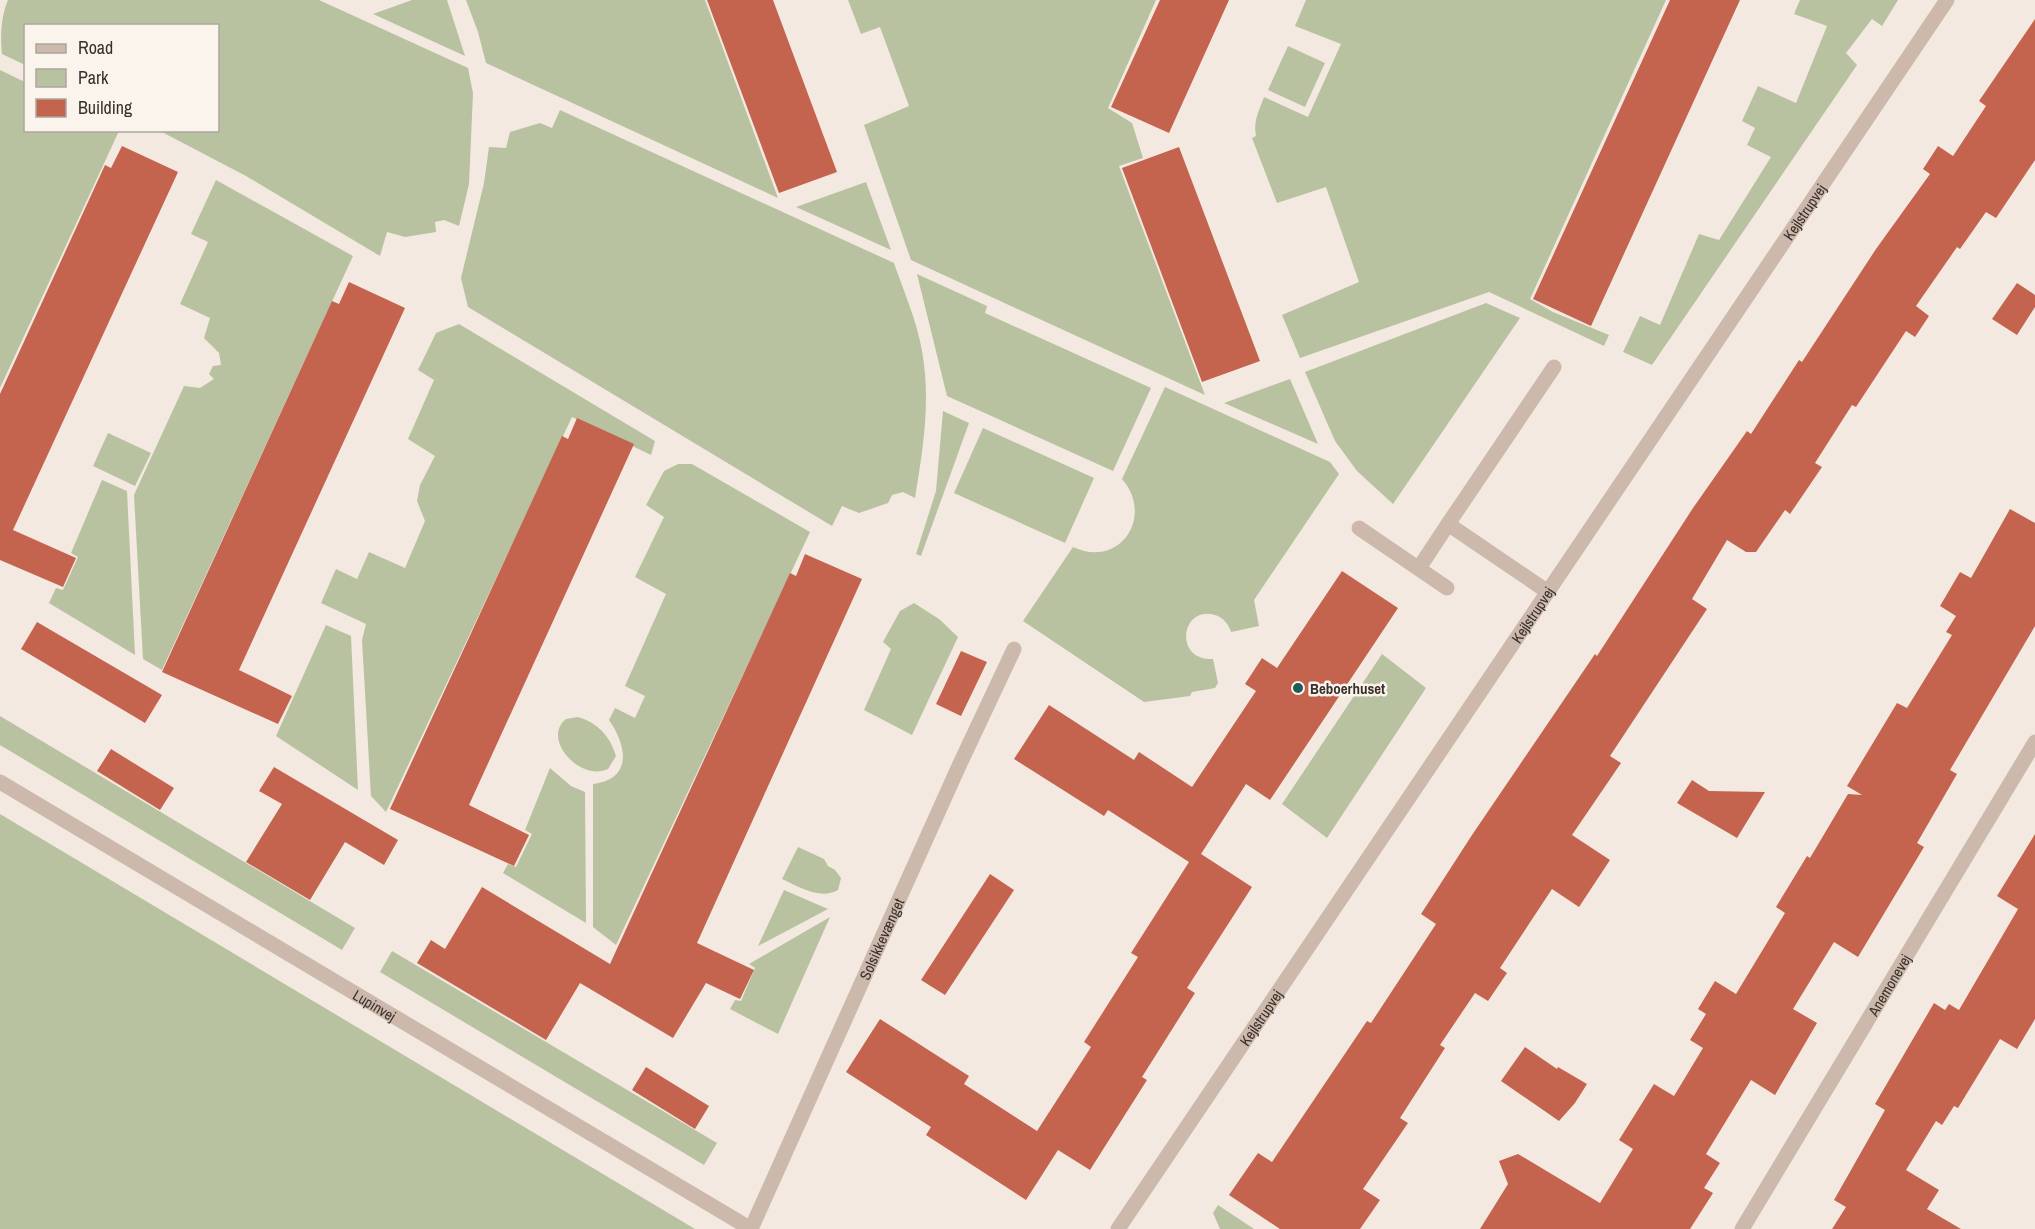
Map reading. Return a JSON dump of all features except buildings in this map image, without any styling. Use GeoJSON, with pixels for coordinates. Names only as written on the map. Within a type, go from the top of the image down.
{"type":"FeatureCollection","features":[{"type":"Feature","properties":{"kind":"street","name":"Kejlstrupvej"},"geometry":{"type":"LineString","coordinates":[[1118,1229],[1947,0]]}},
{"type":"Feature","properties":{"kind":"street"},"geometry":{"type":"LineString","coordinates":[[1419,568],[1554,368]]}},
{"type":"Feature","properties":{"kind":"street"},"geometry":{"type":"LineString","coordinates":[[1448,524],[1548,592]]}},
{"type":"Feature","properties":{"kind":"street"},"geometry":{"type":"LineString","coordinates":[[1359,528],[1447,588]]}},
{"type":"Feature","properties":{"kind":"street","name":"Solsikkevænget"},"geometry":{"type":"LineString","coordinates":[[751,1229],[953,778],[1014,650]]}},
{"type":"Feature","properties":{"kind":"street","name":"Anemonevej"},"geometry":{"type":"LineString","coordinates":[[1742,1229],[2035,742]]}},
{"type":"Feature","properties":{"kind":"street","name":"Lupinvej"},"geometry":{"type":"LineString","coordinates":[[0,782],[751,1229]]}},
{"type":"Feature","properties":{"kind":"green space"},"geometry":{"type":"Polygon","coordinates":[[[8,0],[319,0],[468,68],[473,93],[469,184],[459,226],[444,220],[435,222],[436,232],[405,237],[387,232],[380,256],[246,176],[162,132],[219,132],[219,24],[24,24],[24,65],[2,54],[4,13],[8,0]]]}},
{"type":"Feature","properties":{"kind":"green space"},"geometry":{"type":"Polygon","coordinates":[[[412,0],[447,0],[465,56],[373,14],[412,0]]]}},
{"type":"Feature","properties":{"kind":"green space"},"geometry":{"type":"Polygon","coordinates":[[[466,0],[705,0],[778,198],[486,63],[466,0]]]}},
{"type":"Feature","properties":{"kind":"green space"},"geometry":{"type":"Polygon","coordinates":[[[848,0],[1156,0],[1108,108],[1132,123],[1143,158],[1119,166],[1205,395],[911,260],[864,125],[909,106],[880,27],[861,34],[848,0]]]}},
{"type":"Feature","properties":{"kind":"green space"},"geometry":{"type":"Polygon","coordinates":[[[1306,0],[1666,0],[1530,299],[1553,312],[1609,335],[1604,346],[1489,292],[1300,358],[1282,315],[1359,282],[1326,187],[1277,203],[1252,138],[1256,136],[1256,121],[1264,97],[1308,117],[1341,44],[1295,26],[1306,0]]]}},
{"type":"Feature","properties":{"kind":"green space"},"geometry":{"type":"Polygon","coordinates":[[[1800,0],[1898,0],[1882,26],[1872,19],[1846,53],[1857,65],[1652,365],[1623,352],[1640,316],[1660,325],[1699,234],[1719,240],[1771,157],[1747,145],[1755,128],[1742,121],[1758,86],[1796,103],[1827,26],[1794,14],[1800,0]]]}},
{"type":"Feature","properties":{"kind":"green space"},"geometry":{"type":"Polygon","coordinates":[[[1288,46],[1325,63],[1305,107],[1268,90],[1288,46]]]}},
{"type":"Feature","properties":{"kind":"green space"},"geometry":{"type":"Polygon","coordinates":[[[0,70],[24,82],[24,132],[119,132],[0,388],[0,70]]]}},
{"type":"Feature","properties":{"kind":"green space"},"geometry":{"type":"Polygon","coordinates":[[[560,110],[894,263],[917,329],[925,370],[925,425],[915,498],[903,492],[892,495],[888,503],[859,513],[842,506],[832,526],[468,307],[461,278],[484,183],[489,147],[506,148],[510,132],[540,123],[552,128],[560,110]]]}},
{"type":"Feature","properties":{"kind":"green space"},"geometry":{"type":"Polygon","coordinates":[[[216,180],[353,256],[162,670],[143,659],[134,495],[184,386],[200,388],[214,379],[209,374],[213,366],[221,365],[219,353],[204,338],[210,318],[180,304],[208,242],[191,234],[216,180]]]}},
{"type":"Feature","properties":{"kind":"green space"},"geometry":{"type":"Polygon","coordinates":[[[866,182],[891,250],[796,207],[866,182]]]}},
{"type":"Feature","properties":{"kind":"green space"},"geometry":{"type":"Polygon","coordinates":[[[917,274],[987,306],[985,313],[1151,388],[1113,471],[947,396],[917,274]]]}},
{"type":"Feature","properties":{"kind":"green space"},"geometry":{"type":"Polygon","coordinates":[[[1486,303],[1520,318],[1393,504],[1357,471],[1335,441],[1305,372],[1486,303]]]}},
{"type":"Feature","properties":{"kind":"green space"},"geometry":{"type":"Polygon","coordinates":[[[459,324],[655,441],[651,455],[572,417],[386,812],[371,796],[362,640],[366,624],[321,603],[336,569],[357,579],[369,552],[405,568],[425,521],[417,501],[420,485],[435,456],[408,439],[434,380],[418,370],[436,333],[459,324]]]}},
{"type":"Feature","properties":{"kind":"green space"},"geometry":{"type":"Polygon","coordinates":[[[1290,379],[1318,444],[1224,403],[1290,379]]]}},
{"type":"Feature","properties":{"kind":"green space"},"geometry":{"type":"Polygon","coordinates":[[[1165,387],[1330,462],[1339,474],[1254,600],[1259,626],[1231,632],[1221,618],[1204,614],[1195,618],[1189,625],[1186,634],[1187,643],[1192,652],[1200,657],[1213,659],[1218,683],[1215,688],[1192,692],[1190,696],[1144,702],[1023,621],[1073,547],[1090,552],[1105,551],[1117,545],[1127,536],[1133,523],[1135,509],[1131,494],[1122,479],[1165,387]]]}},
{"type":"Feature","properties":{"kind":"green space"},"geometry":{"type":"Polygon","coordinates":[[[943,411],[969,423],[921,556],[916,554],[936,491],[943,411]]]}},
{"type":"Feature","properties":{"kind":"green space"},"geometry":{"type":"Polygon","coordinates":[[[983,428],[1094,478],[1065,543],[954,493],[983,428]]]}},
{"type":"Feature","properties":{"kind":"green space"},"geometry":{"type":"Polygon","coordinates":[[[108,433],[151,453],[135,486],[93,466],[108,433]]]}},
{"type":"Feature","properties":{"kind":"green space"},"geometry":{"type":"Polygon","coordinates":[[[678,464],[692,464],[810,532],[616,945],[593,927],[593,784],[615,776],[623,760],[620,740],[609,720],[615,708],[635,718],[645,696],[625,686],[666,594],[635,577],[664,517],[646,505],[664,471],[678,464]]]}},
{"type":"Feature","properties":{"kind":"green space"},"geometry":{"type":"Polygon","coordinates":[[[102,480],[127,491],[135,655],[49,603],[56,588],[63,590],[78,557],[71,553],[102,480]]]}},
{"type":"Feature","properties":{"kind":"green space"},"geometry":{"type":"Polygon","coordinates":[[[914,603],[939,619],[958,637],[912,735],[864,710],[891,649],[883,642],[900,611],[914,603]]]}},
{"type":"Feature","properties":{"kind":"green space"},"geometry":{"type":"Polygon","coordinates":[[[326,625],[351,636],[358,790],[276,736],[326,625]]]}},
{"type":"Feature","properties":{"kind":"green space"},"geometry":{"type":"Polygon","coordinates":[[[1382,654],[1426,688],[1327,838],[1282,804],[1382,654]]]}},
{"type":"Feature","properties":{"kind":"green space"},"geometry":{"type":"Polygon","coordinates":[[[0,716],[355,928],[342,950],[0,745],[0,716]]]}},
{"type":"Feature","properties":{"kind":"green space"},"geometry":{"type":"Polygon","coordinates":[[[578,717],[592,723],[610,742],[616,756],[608,769],[597,771],[586,769],[576,764],[561,747],[558,737],[559,727],[566,719],[578,717]]]}},
{"type":"Feature","properties":{"kind":"green space"},"geometry":{"type":"Polygon","coordinates":[[[550,768],[571,786],[585,792],[586,923],[503,873],[508,864],[516,867],[532,834],[525,830],[550,768]]]}},
{"type":"Feature","properties":{"kind":"green space"},"geometry":{"type":"Polygon","coordinates":[[[0,814],[695,1229],[0,1229],[0,814]]]}},
{"type":"Feature","properties":{"kind":"green space"},"geometry":{"type":"Polygon","coordinates":[[[798,847],[824,859],[828,866],[835,870],[841,878],[838,890],[824,894],[817,893],[802,889],[782,879],[798,847]]]}},
{"type":"Feature","properties":{"kind":"green space"},"geometry":{"type":"Polygon","coordinates":[[[784,890],[828,909],[758,946],[784,890]]]}},
{"type":"Feature","properties":{"kind":"green space"},"geometry":{"type":"Polygon","coordinates":[[[830,917],[778,1034],[730,1009],[735,1000],[741,1001],[755,968],[749,964],[830,917]]]}},
{"type":"Feature","properties":{"kind":"green space"},"geometry":{"type":"Polygon","coordinates":[[[392,951],[717,1143],[704,1165],[380,972],[392,951]]]}},
{"type":"Feature","properties":{"kind":"green space"},"geometry":{"type":"Polygon","coordinates":[[[1218,1205],[1254,1229],[1220,1229],[1213,1213],[1218,1205]]]}},
{"type":"Feature","properties":{"kind":"place","name":"Beboerhuset"},"geometry":{"type":"Point","coordinates":[1298,688]}}]}
